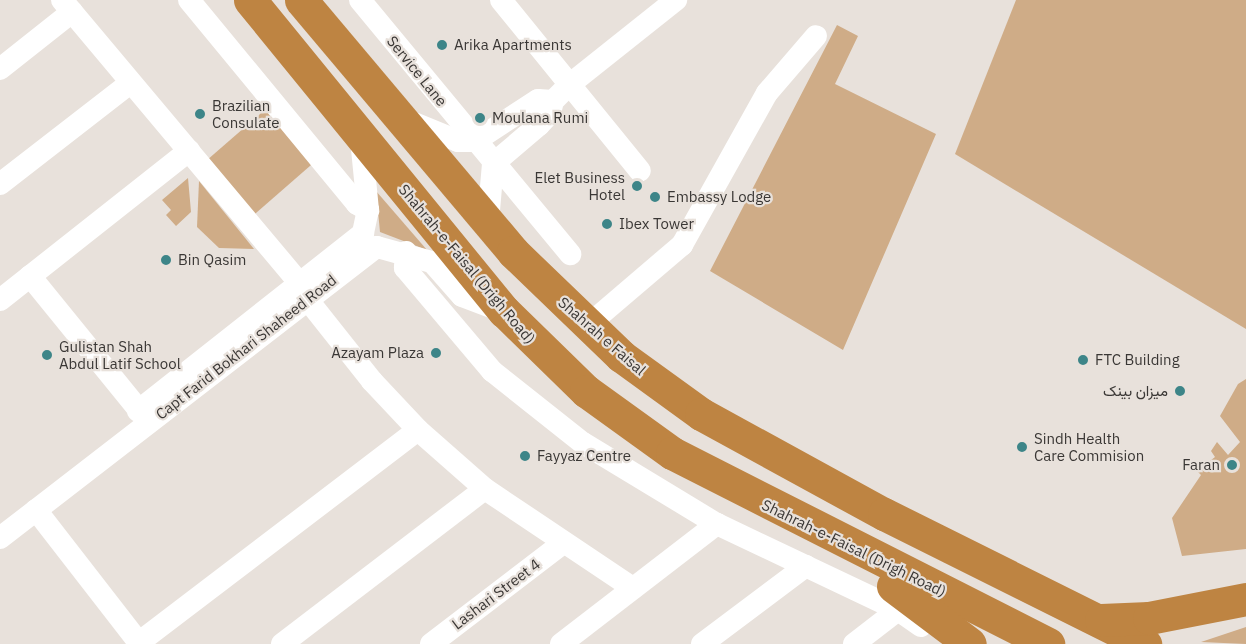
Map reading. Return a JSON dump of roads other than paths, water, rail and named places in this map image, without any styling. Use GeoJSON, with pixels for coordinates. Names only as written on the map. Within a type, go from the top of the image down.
{"type":"FeatureCollection","features":[{"type":"Feature","properties":{"kind":"highway","name":"Shahrah-e-Faisal (Drigh Road)"},"geometry":{"type":"LineString","coordinates":[[250,0],[536,347],[630,426],[760,501],[1048,644]]}},
{"type":"Feature","properties":{"kind":"highway"},"geometry":{"type":"LineString","coordinates":[[301,0],[400,117]]}},
{"type":"Feature","properties":{"kind":"highway","name":"Shahrah e Faisal"},"geometry":{"type":"LineString","coordinates":[[400,117],[488,222],[587,326],[621,356],[701,414],[884,514],[1096,620]]}},
{"type":"Feature","properties":{"kind":"highway"},"geometry":{"type":"LineString","coordinates":[[760,501],[817,544],[907,593],[956,643]]}},
{"type":"Feature","properties":{"kind":"highway"},"geometry":{"type":"LineString","coordinates":[[1096,620],[1149,618],[1246,599]]}},
{"type":"Feature","properties":{"kind":"highway"},"geometry":{"type":"LineString","coordinates":[[1096,620],[1144,644]]}},
{"type":"Feature","properties":{"kind":"street"},"geometry":{"type":"LineString","coordinates":[[189,0],[357,204],[368,210]]}},
{"type":"Feature","properties":{"kind":"street","name":"Service Lane"},"geometry":{"type":"LineString","coordinates":[[360,0],[493,164],[570,254]]}},
{"type":"Feature","properties":{"kind":"street"},"geometry":{"type":"LineString","coordinates":[[488,222],[493,164],[550,113],[561,93],[675,0]]}},
{"type":"Feature","properties":{"kind":"street"},"geometry":{"type":"LineString","coordinates":[[510,3],[561,93],[640,171]]}},
{"type":"Feature","properties":{"kind":"street"},"geometry":{"type":"LineString","coordinates":[[0,69],[67,6],[189,150],[304,292],[372,381],[418,430],[485,489],[562,543],[633,588]]}},
{"type":"Feature","properties":{"kind":"street"},"geometry":{"type":"LineString","coordinates":[[587,326],[682,245],[767,93],[816,36]]}},
{"type":"Feature","properties":{"kind":"street"},"geometry":{"type":"LineString","coordinates":[[0,184],[130,83]]}},
{"type":"Feature","properties":{"kind":"street"},"geometry":{"type":"LineString","coordinates":[[400,117],[458,141],[475,141],[538,100],[561,93]]}},
{"type":"Feature","properties":{"kind":"street","name":"Capt Farid Bokhari Shaheed Road"},"geometry":{"type":"LineString","coordinates":[[0,538],[304,292],[363,233],[368,210],[360,135]]}},
{"type":"Feature","properties":{"kind":"street"},"geometry":{"type":"LineString","coordinates":[[0,300],[189,150]]}},
{"type":"Feature","properties":{"kind":"street","name":"Capt Farid Bokhari Shaheed Road"},"geometry":{"type":"LineString","coordinates":[[0,520],[139,410],[304,292],[377,247],[406,252],[432,262],[462,296],[504,311]]}},
{"type":"Feature","properties":{"kind":"street"},"geometry":{"type":"LineString","coordinates":[[406,252],[405,268],[505,383],[584,443],[717,524],[898,610],[956,643]]}},
{"type":"Feature","properties":{"kind":"street"},"geometry":{"type":"LineString","coordinates":[[30,276],[139,410]]}},
{"type":"Feature","properties":{"kind":"street"},"geometry":{"type":"LineString","coordinates":[[36,510],[138,644],[418,430]]}},
{"type":"Feature","properties":{"kind":"street"},"geometry":{"type":"LineString","coordinates":[[282,644],[485,489]]}},
{"type":"Feature","properties":{"kind":"street"},"geometry":{"type":"LineString","coordinates":[[561,644],[717,524]]}},
{"type":"Feature","properties":{"kind":"street","name":"Lashari Street 4"},"geometry":{"type":"LineString","coordinates":[[431,644],[562,543]]}},
{"type":"Feature","properties":{"kind":"street"},"geometry":{"type":"LineString","coordinates":[[702,644],[806,566]]}},
{"type":"Feature","properties":{"kind":"street"},"geometry":{"type":"LineString","coordinates":[[854,644],[898,610]]}},
{"type":"Feature","properties":{"kind":"place","name":"Arika Apartments"},"geometry":{"type":"Point","coordinates":[442,45]}},
{"type":"Feature","properties":{"kind":"place","name":"Brazilian Consulate"},"geometry":{"type":"Point","coordinates":[200,114]}},
{"type":"Feature","properties":{"kind":"place","name":"Moulana Rumi"},"geometry":{"type":"Point","coordinates":[480,118]}},
{"type":"Feature","properties":{"kind":"place","name":"Elet Business Hotel"},"geometry":{"type":"Point","coordinates":[637,186]}},
{"type":"Feature","properties":{"kind":"place","name":"Embassy Lodge"},"geometry":{"type":"Point","coordinates":[655,197]}},
{"type":"Feature","properties":{"kind":"place","name":"Ibex Tower"},"geometry":{"type":"Point","coordinates":[607,224]}},
{"type":"Feature","properties":{"kind":"place","name":"Bin Qasim"},"geometry":{"type":"Point","coordinates":[166,260]}},
{"type":"Feature","properties":{"kind":"place","name":"Azayam Plaza"},"geometry":{"type":"Point","coordinates":[436,353]}},
{"type":"Feature","properties":{"kind":"place","name":"Gulistan Shah Abdul Latif School"},"geometry":{"type":"Point","coordinates":[47,355]}},
{"type":"Feature","properties":{"kind":"place","name":"FTC Building"},"geometry":{"type":"Point","coordinates":[1083,360]}},
{"type":"Feature","properties":{"kind":"place","name":"میزان بینک"},"geometry":{"type":"Point","coordinates":[1180,391]}},
{"type":"Feature","properties":{"kind":"place","name":"Sindh Health Care Commision"},"geometry":{"type":"Point","coordinates":[1022,447]}},
{"type":"Feature","properties":{"kind":"place","name":"Fayyaz Centre"},"geometry":{"type":"Point","coordinates":[525,456]}},
{"type":"Feature","properties":{"kind":"place","name":"Faran"},"geometry":{"type":"Point","coordinates":[1232,465]}}]}
